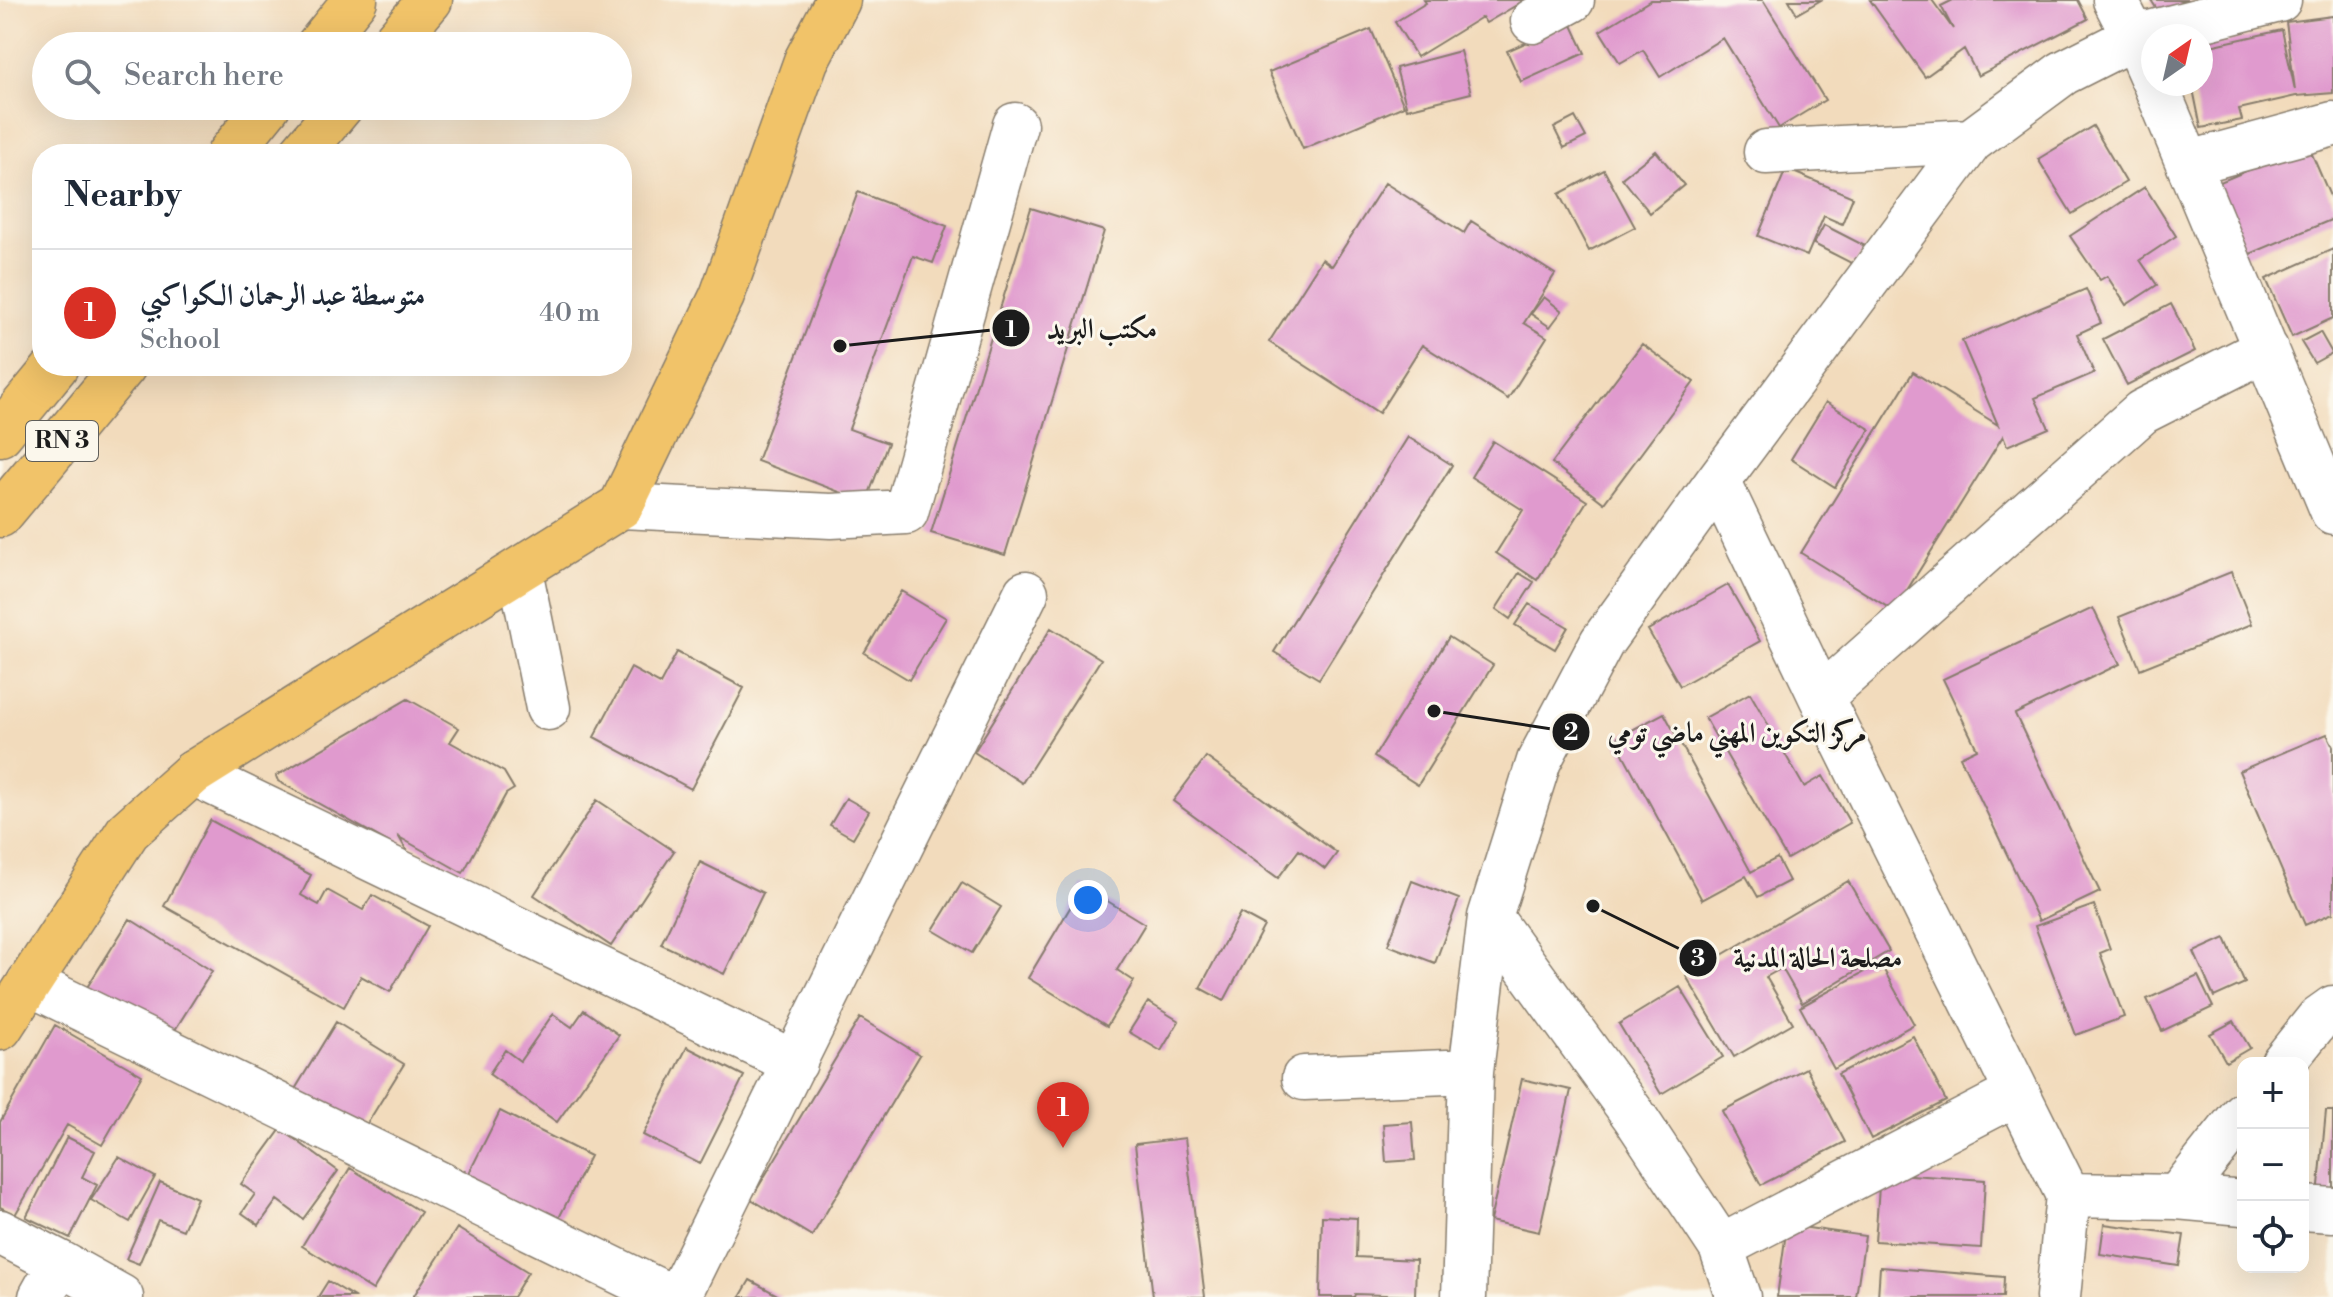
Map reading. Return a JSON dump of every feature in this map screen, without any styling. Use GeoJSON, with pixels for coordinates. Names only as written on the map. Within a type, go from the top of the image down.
{"type":"FeatureCollection","features":[{"type":"Feature","properties":{"kind":"main road"},"geometry":{"type":"LineString","coordinates":[[329,32],[355,0]]}},
{"type":"Feature","properties":{"kind":"main road"},"geometry":{"type":"LineString","coordinates":[[403,32],[430,0]]}},
{"type":"Feature","properties":{"kind":"main road"},"geometry":{"type":"LineString","coordinates":[[0,1028],[128,831],[193,773],[621,506],[722,296],[806,61],[838,0]]}},
{"type":"Feature","properties":{"kind":"main road"},"geometry":{"type":"LineString","coordinates":[[237,144],[257,120]]}},
{"type":"Feature","properties":{"kind":"main road"},"geometry":{"type":"LineString","coordinates":[[309,144],[329,120]]}},
{"type":"Feature","properties":{"kind":"main road","name":"RN 3"},"geometry":{"type":"LineString","coordinates":[[0,434],[48,376]]}},
{"type":"Feature","properties":{"kind":"main road","name":"RN 3"},"geometry":{"type":"LineString","coordinates":[[0,515],[116,376]]}},
{"type":"Feature","properties":{"kind":"street"},"geometry":{"type":"LineString","coordinates":[[1533,21],[1572,0]]}},
{"type":"Feature","properties":{"kind":"street"},"geometry":{"type":"LineString","coordinates":[[1464,1297],[1471,1071],[1490,917],[1539,761],[1602,642],[1971,141],[2063,73],[2125,18],[2279,0]]}},
{"type":"Feature","properties":{"kind":"street"},"geometry":{"type":"LineString","coordinates":[[2125,18],[2141,53]]}},
{"type":"Feature","properties":{"kind":"street"},"geometry":{"type":"LineString","coordinates":[[2160,96],[2333,512]]}},
{"type":"Feature","properties":{"kind":"street"},"geometry":{"type":"LineString","coordinates":[[2190,163],[2333,124]]}},
{"type":"Feature","properties":{"kind":"street"},"geometry":{"type":"LineString","coordinates":[[621,506],[831,516],[906,512],[1015,125]]}},
{"type":"Feature","properties":{"kind":"street"},"geometry":{"type":"LineString","coordinates":[[1766,152],[1971,141]]}},
{"type":"Feature","properties":{"kind":"street"},"geometry":{"type":"LineString","coordinates":[[1821,697],[2142,412],[2266,349]]}},
{"type":"Feature","properties":{"kind":"street"},"geometry":{"type":"LineString","coordinates":[[1718,481],[1821,697],[2068,1195],[2058,1297]]}},
{"type":"Feature","properties":{"kind":"street"},"geometry":{"type":"LineString","coordinates":[[520,570],[548,708]]}},
{"type":"Feature","properties":{"kind":"street"},"geometry":{"type":"LineString","coordinates":[[678,1297],[1026,593]]}},
{"type":"Feature","properties":{"kind":"street"},"geometry":{"type":"LineString","coordinates":[[193,773],[795,1063]]}},
{"type":"Feature","properties":{"kind":"street"},"geometry":{"type":"LineString","coordinates":[[1490,917],[1635,1117],[1721,1247],[1738,1297]]}},
{"type":"Feature","properties":{"kind":"street"},"geometry":{"type":"LineString","coordinates":[[29,983],[671,1297]]}},
{"type":"Feature","properties":{"kind":"street"},"geometry":{"type":"LineString","coordinates":[[2288,1057],[2319,1018],[2333,1008]]}},
{"type":"Feature","properties":{"kind":"street"},"geometry":{"type":"LineString","coordinates":[[1304,1078],[1471,1071]]}},
{"type":"Feature","properties":{"kind":"street"},"geometry":{"type":"LineString","coordinates":[[1721,1247],[2017,1093]]}},
{"type":"Feature","properties":{"kind":"street"},"geometry":{"type":"LineString","coordinates":[[2177,1197],[2237,1122]]}},
{"type":"Feature","properties":{"kind":"street"},"geometry":{"type":"LineString","coordinates":[[2068,1195],[2177,1197],[2237,1202]]}},
{"type":"Feature","properties":{"kind":"street"},"geometry":{"type":"LineString","coordinates":[[2309,1208],[2333,1210]]}},
{"type":"Feature","properties":{"kind":"street"},"geometry":{"type":"LineString","coordinates":[[0,1232],[50,1280],[121,1297]]}},
{"type":"Feature","properties":{"kind":"building"},"geometry":{"type":"Polygon","coordinates":[[[1424,0],[1525,0],[1486,23],[1482,17],[1417,57],[1395,22],[1426,3],[1424,0]]]}},
{"type":"Feature","properties":{"kind":"building"},"geometry":{"type":"Polygon","coordinates":[[[1651,0],[1763,0],[1825,100],[1779,128],[1723,38],[1660,77],[1643,50],[1620,63],[1600,31],[1651,0]]]}},
{"type":"Feature","properties":{"kind":"building"},"geometry":{"type":"Polygon","coordinates":[[[1789,0],[1821,0],[1797,14],[1789,0]]]}},
{"type":"Feature","properties":{"kind":"building"},"geometry":{"type":"Polygon","coordinates":[[[1870,0],[1932,0],[1953,29],[1941,6],[1953,0],[2078,0],[2088,19],[1978,76],[1964,49],[1925,77],[1870,0]]]}},
{"type":"Feature","properties":{"kind":"building"},"geometry":{"type":"Polygon","coordinates":[[[2151,0],[2191,0],[2162,17],[2151,0]]]}},
{"type":"Feature","properties":{"kind":"building"},"geometry":{"type":"Polygon","coordinates":[[[2333,16],[2333,93],[2296,96],[2239,109],[2242,120],[2201,128],[2194,96],[2213,96],[2213,45],[2282,30],[2295,90],[2286,22],[2333,16]]]}},
{"type":"Feature","properties":{"kind":"building"},"geometry":{"type":"Polygon","coordinates":[[[1571,23],[1585,53],[1521,82],[1507,51],[1571,23]]]}},
{"type":"Feature","properties":{"kind":"building"},"geometry":{"type":"Polygon","coordinates":[[[1371,29],[1404,106],[1303,149],[1269,72],[1371,29]]]}},
{"type":"Feature","properties":{"kind":"building"},"geometry":{"type":"Polygon","coordinates":[[[1460,51],[1471,93],[1407,109],[1396,68],[1460,51]]]}},
{"type":"Feature","properties":{"kind":"building"},"geometry":{"type":"Polygon","coordinates":[[[1575,117],[1586,137],[1564,148],[1554,128],[1575,117]]]}},
{"type":"Feature","properties":{"kind":"building"},"geometry":{"type":"Polygon","coordinates":[[[2093,126],[2126,182],[2072,214],[2038,159],[2093,126]]]}},
{"type":"Feature","properties":{"kind":"building"},"geometry":{"type":"Polygon","coordinates":[[[2308,145],[2333,203],[2333,219],[2243,257],[2213,185],[2308,145]]]}},
{"type":"Feature","properties":{"kind":"building"},"geometry":{"type":"Polygon","coordinates":[[[1656,151],[1684,185],[1650,213],[1622,178],[1656,151]]]}},
{"type":"Feature","properties":{"kind":"building"},"geometry":{"type":"Polygon","coordinates":[[[1786,169],[1853,197],[1842,224],[1824,216],[1807,256],[1758,236],[1786,169]]]}},
{"type":"Feature","properties":{"kind":"building"},"geometry":{"type":"Polygon","coordinates":[[[1604,170],[1635,227],[1589,251],[1559,194],[1604,170]]]}},
{"type":"Feature","properties":{"kind":"building"},"geometry":{"type":"Polygon","coordinates":[[[1385,183],[1464,233],[1471,221],[1555,274],[1524,323],[1547,337],[1508,399],[1422,345],[1379,413],[1269,342],[1322,259],[1332,266],[1385,183]]]}},
{"type":"Feature","properties":{"kind":"building"},"geometry":{"type":"Polygon","coordinates":[[[2145,187],[2176,236],[2140,260],[2157,285],[2126,305],[2107,276],[2100,280],[2070,236],[2145,187]]]}},
{"type":"Feature","properties":{"kind":"building"},"geometry":{"type":"Polygon","coordinates":[[[858,192],[947,226],[933,263],[913,256],[849,429],[888,443],[866,502],[757,461],[858,192]]]}},
{"type":"Feature","properties":{"kind":"building"},"geometry":{"type":"Polygon","coordinates":[[[1031,208],[1104,231],[1005,555],[931,533],[1031,208]]]}},
{"type":"Feature","properties":{"kind":"building"},"geometry":{"type":"Polygon","coordinates":[[[1824,225],[1865,246],[1855,265],[1814,244],[1824,225]]]}},
{"type":"Feature","properties":{"kind":"building"},"geometry":{"type":"Polygon","coordinates":[[[2333,249],[2333,318],[2292,337],[2266,279],[2333,249]]]}},
{"type":"Feature","properties":{"kind":"building"},"geometry":{"type":"Polygon","coordinates":[[[2086,289],[2101,323],[2077,334],[2094,373],[2035,398],[2049,428],[2007,446],[2003,436],[1894,611],[1801,553],[1913,372],[1998,425],[1962,341],[2086,289]]]}},
{"type":"Feature","properties":{"kind":"building"},"geometry":{"type":"Polygon","coordinates":[[[1544,297],[1562,311],[1550,327],[1531,314],[1544,297]]]}},
{"type":"Feature","properties":{"kind":"building"},"geometry":{"type":"Polygon","coordinates":[[[2171,304],[2195,351],[2127,385],[2103,339],[2171,304]]]}},
{"type":"Feature","properties":{"kind":"building"},"geometry":{"type":"Polygon","coordinates":[[[2320,332],[2332,353],[2314,363],[2301,342],[2320,332]]]}},
{"type":"Feature","properties":{"kind":"building"},"geometry":{"type":"Polygon","coordinates":[[[1642,344],[1694,382],[1604,503],[1552,463],[1642,344]]]}},
{"type":"Feature","properties":{"kind":"building"},"geometry":{"type":"Polygon","coordinates":[[[1826,402],[1870,429],[1835,487],[1791,459],[1826,402]]]}},
{"type":"Feature","properties":{"kind":"building"},"geometry":{"type":"Polygon","coordinates":[[[1408,437],[1452,465],[1319,679],[1274,652],[1408,437]]]}},
{"type":"Feature","properties":{"kind":"building"},"geometry":{"type":"Polygon","coordinates":[[[1493,441],[1587,501],[1537,580],[1496,553],[1523,510],[1471,477],[1493,441]]]}},
{"type":"Feature","properties":{"kind":"building"},"geometry":{"type":"Polygon","coordinates":[[[2231,572],[2252,624],[2140,669],[2119,617],[2231,572]]]}},
{"type":"Feature","properties":{"kind":"building"},"geometry":{"type":"Polygon","coordinates":[[[1519,573],[1534,582],[1510,619],[1496,609],[1519,573]]]}},
{"type":"Feature","properties":{"kind":"building"},"geometry":{"type":"Polygon","coordinates":[[[1728,585],[1760,641],[1680,686],[1648,630],[1728,585]]]}},
{"type":"Feature","properties":{"kind":"building"},"geometry":{"type":"Polygon","coordinates":[[[901,591],[946,618],[909,680],[864,653],[901,591]]]}},
{"type":"Feature","properties":{"kind":"building"},"geometry":{"type":"Polygon","coordinates":[[[1529,604],[1568,627],[1555,649],[1515,625],[1529,604]]]}},
{"type":"Feature","properties":{"kind":"building"},"geometry":{"type":"Polygon","coordinates":[[[2093,608],[2120,664],[2015,714],[2100,892],[2039,921],[1960,757],[1977,749],[1943,679],[2093,608]]]}},
{"type":"Feature","properties":{"kind":"building"},"geometry":{"type":"Polygon","coordinates":[[[1051,628],[1101,659],[1022,783],[974,752],[1051,628]]]}},
{"type":"Feature","properties":{"kind":"building"},"geometry":{"type":"Polygon","coordinates":[[[1449,637],[1493,665],[1418,785],[1374,757],[1449,637]]]}},
{"type":"Feature","properties":{"kind":"building"},"geometry":{"type":"Polygon","coordinates":[[[677,652],[744,688],[691,789],[594,737],[631,668],[660,684],[677,652]]]}},
{"type":"Feature","properties":{"kind":"building"},"geometry":{"type":"Polygon","coordinates":[[[1750,693],[1804,787],[1823,776],[1850,823],[1787,859],[1705,718],[1750,693]]]}},
{"type":"Feature","properties":{"kind":"building"},"geometry":{"type":"Polygon","coordinates":[[[408,699],[459,728],[450,742],[504,772],[514,789],[506,794],[463,873],[399,837],[408,853],[278,781],[276,776],[408,699]]]}},
{"type":"Feature","properties":{"kind":"building"},"geometry":{"type":"Polygon","coordinates":[[[1664,713],[1751,872],[1777,858],[1789,881],[1758,897],[1746,876],[1702,900],[1615,739],[1664,713]]]}},
{"type":"Feature","properties":{"kind":"building"},"geometry":{"type":"Polygon","coordinates":[[[2327,734],[2333,746],[2333,913],[2305,925],[2239,771],[2327,734]]]}},
{"type":"Feature","properties":{"kind":"building"},"geometry":{"type":"Polygon","coordinates":[[[1206,757],[1337,853],[1325,869],[1299,850],[1278,878],[1173,801],[1206,757]]]}},
{"type":"Feature","properties":{"kind":"building"},"geometry":{"type":"Polygon","coordinates":[[[846,798],[869,811],[853,838],[830,825],[846,798]]]}},
{"type":"Feature","properties":{"kind":"building"},"geometry":{"type":"Polygon","coordinates":[[[597,800],[674,851],[611,946],[534,895],[597,800]]]}},
{"type":"Feature","properties":{"kind":"building"},"geometry":{"type":"Polygon","coordinates":[[[210,820],[311,875],[301,895],[319,905],[327,890],[363,910],[372,895],[428,926],[390,992],[361,976],[344,1007],[164,906],[210,820]]]}},
{"type":"Feature","properties":{"kind":"building"},"geometry":{"type":"Polygon","coordinates":[[[700,862],[763,893],[724,974],[661,944],[700,862]]]}},
{"type":"Feature","properties":{"kind":"building"},"geometry":{"type":"Polygon","coordinates":[[[1412,881],[1459,899],[1435,963],[1388,945],[1412,881]]]}},
{"type":"Feature","properties":{"kind":"building"},"geometry":{"type":"Polygon","coordinates":[[[1848,881],[1889,951],[1802,1003],[1782,968],[1766,977],[1793,1023],[1734,1057],[1686,976],[1848,881]]]}},
{"type":"Feature","properties":{"kind":"building"},"geometry":{"type":"Polygon","coordinates":[[[962,883],[1001,907],[972,953],[933,930],[962,883]]]}},
{"type":"Feature","properties":{"kind":"building"},"geometry":{"type":"Polygon","coordinates":[[[1083,886],[1145,924],[1117,970],[1134,981],[1107,1026],[1028,978],[1083,886]]]}},
{"type":"Feature","properties":{"kind":"building"},"geometry":{"type":"Polygon","coordinates":[[[2094,905],[2110,949],[2100,953],[2124,1017],[2076,1035],[2035,926],[2094,905]]]}},
{"type":"Feature","properties":{"kind":"building"},"geometry":{"type":"Polygon","coordinates":[[[1240,913],[1264,926],[1224,1001],[1200,988],[1240,913]]]}},
{"type":"Feature","properties":{"kind":"building"},"geometry":{"type":"Polygon","coordinates":[[[130,919],[212,971],[168,1041],[86,989],[130,919]]]}},
{"type":"Feature","properties":{"kind":"building"},"geometry":{"type":"Polygon","coordinates":[[[2225,938],[2245,983],[2214,997],[2194,952],[2225,938]]]}},
{"type":"Feature","properties":{"kind":"building"},"geometry":{"type":"Polygon","coordinates":[[[1880,963],[1914,1024],[1834,1069],[1800,1007],[1880,963]]]}},
{"type":"Feature","properties":{"kind":"building"},"geometry":{"type":"Polygon","coordinates":[[[2198,976],[2213,1007],[2162,1031],[2147,999],[2198,976]]]}},
{"type":"Feature","properties":{"kind":"building"},"geometry":{"type":"Polygon","coordinates":[[[1680,987],[1723,1057],[1661,1094],[1619,1024],[1680,987]]]}},
{"type":"Feature","properties":{"kind":"building"},"geometry":{"type":"Polygon","coordinates":[[[1148,1002],[1179,1021],[1161,1051],[1129,1032],[1148,1002]]]}},
{"type":"Feature","properties":{"kind":"building"},"geometry":{"type":"Polygon","coordinates":[[[584,1010],[619,1035],[557,1122],[489,1074],[505,1050],[520,1061],[553,1014],[572,1027],[584,1010]]]}},
{"type":"Feature","properties":{"kind":"building"},"geometry":{"type":"Polygon","coordinates":[[[860,1018],[920,1055],[812,1236],[751,1199],[860,1018]]]}},
{"type":"Feature","properties":{"kind":"building"},"geometry":{"type":"Polygon","coordinates":[[[2234,1021],[2250,1048],[2226,1062],[2210,1034],[2234,1021]]]}},
{"type":"Feature","properties":{"kind":"building"},"geometry":{"type":"Polygon","coordinates":[[[336,1022],[404,1064],[362,1132],[294,1091],[336,1022]]]}},
{"type":"Feature","properties":{"kind":"building"},"geometry":{"type":"Polygon","coordinates":[[[55,1025],[142,1075],[102,1145],[67,1125],[15,1215],[0,1207],[0,1122],[55,1025]]]}},
{"type":"Feature","properties":{"kind":"building"},"geometry":{"type":"Polygon","coordinates":[[[1913,1036],[1946,1101],[1871,1139],[1838,1074],[1913,1036]]]}},
{"type":"Feature","properties":{"kind":"building"},"geometry":{"type":"Polygon","coordinates":[[[687,1047],[744,1076],[700,1164],[643,1135],[687,1047]]]}},
{"type":"Feature","properties":{"kind":"building"},"geometry":{"type":"Polygon","coordinates":[[[1806,1068],[1845,1142],[1761,1185],[1722,1111],[1806,1068]]]}},
{"type":"Feature","properties":{"kind":"building"},"geometry":{"type":"Polygon","coordinates":[[[1522,1079],[1571,1090],[1539,1232],[1490,1221],[1522,1079]]]}},
{"type":"Feature","properties":{"kind":"building"},"geometry":{"type":"Polygon","coordinates":[[[500,1111],[590,1156],[551,1234],[461,1189],[500,1111]]]}},
{"type":"Feature","properties":{"kind":"building"},"geometry":{"type":"Polygon","coordinates":[[[2326,1111],[2333,1111],[2333,1198],[2318,1196],[2326,1111]]]}},
{"type":"Feature","properties":{"kind":"building"},"geometry":{"type":"Polygon","coordinates":[[[1412,1122],[1415,1160],[1386,1162],[1383,1124],[1412,1122]]]}},
{"type":"Feature","properties":{"kind":"building"},"geometry":{"type":"Polygon","coordinates":[[[281,1129],[338,1171],[303,1219],[277,1200],[259,1225],[242,1213],[255,1194],[241,1184],[281,1129]]]}},
{"type":"Feature","properties":{"kind":"building"},"geometry":{"type":"Polygon","coordinates":[[[67,1137],[95,1151],[82,1177],[97,1185],[70,1238],[26,1217],[67,1137]]]}},
{"type":"Feature","properties":{"kind":"building"},"geometry":{"type":"Polygon","coordinates":[[[1185,1138],[1205,1297],[1153,1297],[1135,1144],[1185,1138]]]}},
{"type":"Feature","properties":{"kind":"building"},"geometry":{"type":"Polygon","coordinates":[[[119,1157],[155,1177],[130,1222],[91,1200],[119,1157]]]}},
{"type":"Feature","properties":{"kind":"building"},"geometry":{"type":"Polygon","coordinates":[[[350,1168],[421,1212],[373,1290],[302,1246],[350,1168]]]}},
{"type":"Feature","properties":{"kind":"building"},"geometry":{"type":"Polygon","coordinates":[[[1880,1173],[1985,1180],[1981,1248],[1875,1241],[1880,1173]]]}},
{"type":"Feature","properties":{"kind":"building"},"geometry":{"type":"Polygon","coordinates":[[[160,1182],[197,1198],[183,1230],[158,1220],[139,1264],[126,1259],[160,1182]]]}},
{"type":"Feature","properties":{"kind":"building"},"geometry":{"type":"Polygon","coordinates":[[[1322,1216],[1357,1218],[1356,1257],[1416,1260],[1415,1296],[1355,1294],[1354,1297],[1320,1297],[1322,1216]]]}},
{"type":"Feature","properties":{"kind":"building"},"geometry":{"type":"Polygon","coordinates":[[[2104,1224],[2184,1235],[2179,1266],[2100,1254],[2104,1224]]]}},
{"type":"Feature","properties":{"kind":"building"},"geometry":{"type":"Polygon","coordinates":[[[1787,1225],[1865,1236],[1856,1297],[1777,1297],[1787,1225]]]}},
{"type":"Feature","properties":{"kind":"building"},"geometry":{"type":"Polygon","coordinates":[[[457,1228],[528,1272],[513,1297],[413,1297],[457,1228]]]}},
{"type":"Feature","properties":{"kind":"building"},"geometry":{"type":"Polygon","coordinates":[[[1880,1267],[2004,1277],[2003,1297],[1878,1297],[1880,1267]]]}},
{"type":"Feature","properties":{"kind":"building"},"geometry":{"type":"Polygon","coordinates":[[[750,1280],[781,1297],[740,1297],[750,1280]]]}},
{"type":"Feature","properties":{"kind":"building"},"geometry":{"type":"Polygon","coordinates":[[[328,1281],[354,1297],[318,1297],[328,1281]]]}},
{"type":"Feature","properties":{"kind":"place","name":"مكتب البريد"},"geometry":{"type":"Point","coordinates":[840,346]}},
{"type":"Feature","properties":{"kind":"place","name":"مركز التكوين المهني ماضي تومي"},"geometry":{"type":"Point","coordinates":[1434,711]}},
{"type":"Feature","properties":{"kind":"place","name":"مصلحة الحالة المدنية"},"geometry":{"type":"Point","coordinates":[1593,906]}},
{"type":"Feature","properties":{"kind":"place","name":"متوسطة عبد الرحمان الكواكبي"},"geometry":{"type":"Point","coordinates":[1063,1148]}}]}
